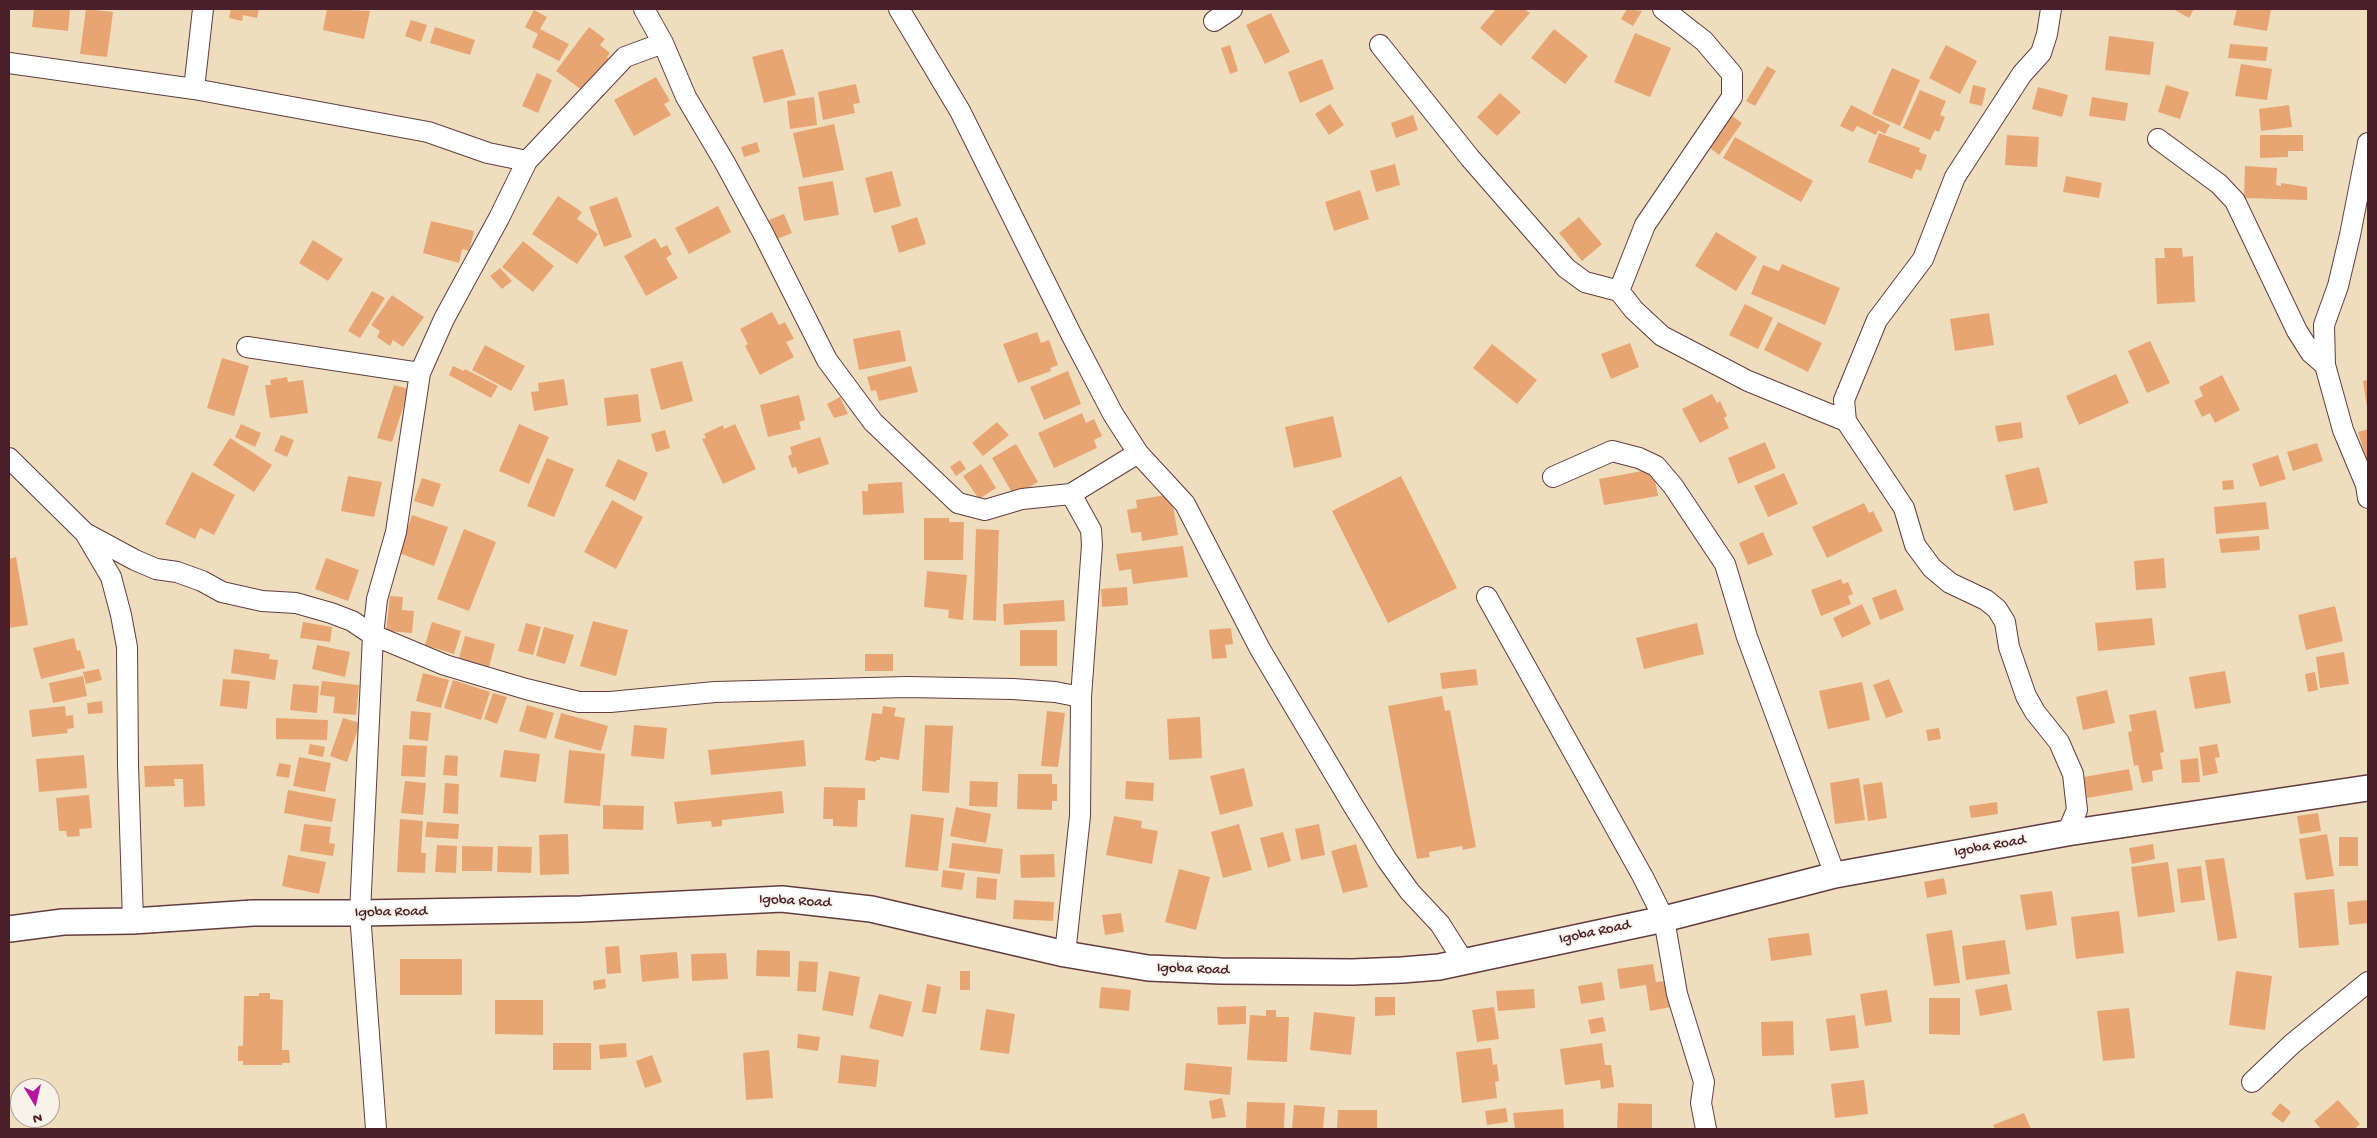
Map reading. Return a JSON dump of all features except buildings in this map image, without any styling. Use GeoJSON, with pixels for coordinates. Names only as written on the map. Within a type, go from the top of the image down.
{"type":"FeatureCollection","features":[{"type":"Feature","properties":{"kind":"street"},"geometry":{"type":"LineString","coordinates":[[194,89],[203,9]]}},
{"type":"Feature","properties":{"kind":"street"},"geometry":{"type":"LineString","coordinates":[[644,9],[663,43],[686,97],[739,190],[827,360],[873,422],[958,503],[985,510],[1022,499],[1071,494],[1138,453]]}},
{"type":"Feature","properties":{"kind":"street"},"geometry":{"type":"LineString","coordinates":[[899,9],[960,111],[1113,414],[1138,453],[1185,504],[1260,649],[1359,814],[1404,884],[1440,924],[1464,962]]}},
{"type":"Feature","properties":{"kind":"street"},"geometry":{"type":"LineString","coordinates":[[1214,21],[1232,9]]}},
{"type":"Feature","properties":{"kind":"street"},"geometry":{"type":"LineString","coordinates":[[1619,290],[1645,226],[1732,97],[1732,74],[1704,41],[1663,9]]}},
{"type":"Feature","properties":{"kind":"street"},"geometry":{"type":"LineString","coordinates":[[2051,9],[2047,34],[2041,53],[2022,74],[1955,177],[1923,259],[1877,320],[1844,400],[1846,421],[1904,508],[1916,545],[1932,568],[1950,583],[1986,600],[1997,609],[2004,622],[2009,647],[2026,696],[2035,712],[2058,742],[2073,774],[2077,810],[2067,834]]}},
{"type":"Feature","properties":{"kind":"street"},"geometry":{"type":"LineString","coordinates":[[376,1129],[360,913],[373,635],[378,599],[396,532],[420,373],[444,319],[499,218],[527,161],[625,56],[663,43]]}},
{"type":"Feature","properties":{"kind":"street"},"geometry":{"type":"LineString","coordinates":[[1380,45],[1470,158],[1566,268],[1585,282],[1619,290],[1634,310],[1662,336],[1748,381],[1846,421]]}},
{"type":"Feature","properties":{"kind":"street"},"geometry":{"type":"LineString","coordinates":[[9,63],[194,89],[428,132],[488,154],[527,161]]}},
{"type":"Feature","properties":{"kind":"street"},"geometry":{"type":"LineString","coordinates":[[2158,139],[2219,184],[2235,201],[2296,331],[2311,353],[2325,365]]}},
{"type":"Feature","properties":{"kind":"street"},"geometry":{"type":"LineString","coordinates":[[2368,143],[2338,286],[2324,325],[2325,365],[2343,430],[2366,485],[2368,498]]}},
{"type":"Feature","properties":{"kind":"street"},"geometry":{"type":"LineString","coordinates":[[247,347],[420,373]]}},
{"type":"Feature","properties":{"kind":"street"},"geometry":{"type":"LineString","coordinates":[[1553,477],[1612,451],[1638,458],[1656,466],[1673,486],[1725,564],[1747,637],[1835,875]]}},
{"type":"Feature","properties":{"kind":"street"},"geometry":{"type":"LineString","coordinates":[[9,458],[85,532],[111,577],[127,647],[128,765],[133,921]]}},
{"type":"Feature","properties":{"kind":"street"},"geometry":{"type":"LineString","coordinates":[[1065,954],[1080,816],[1081,697],[1092,545],[1091,530],[1071,494]]}},
{"type":"Feature","properties":{"kind":"street"},"geometry":{"type":"LineString","coordinates":[[85,532],[156,569],[177,572],[202,581],[222,592],[262,601],[296,603],[330,613],[352,621],[373,635],[445,665],[526,689],[579,702],[610,702],[714,692],[907,687],[1013,689],[1055,692],[1081,697]]}},
{"type":"Feature","properties":{"kind":"street"},"geometry":{"type":"LineString","coordinates":[[1487,597],[1643,877],[1664,919],[1676,994],[1704,1082],[1701,1103],[1706,1129]]}},
{"type":"Feature","properties":{"kind":"street","name":"Igoba Road"},"geometry":{"type":"LineString","coordinates":[[9,929],[63,922],[133,921],[253,913],[581,909],[782,899],[871,909],[1065,954],[1148,968],[1221,971],[1362,972],[1438,967],[1464,962],[1494,954],[1664,919],[1835,875],[2067,834],[2368,788]]}},
{"type":"Feature","properties":{"kind":"street"},"geometry":{"type":"LineString","coordinates":[[2252,1082],[2292,1044],[2368,982]]}}]}
